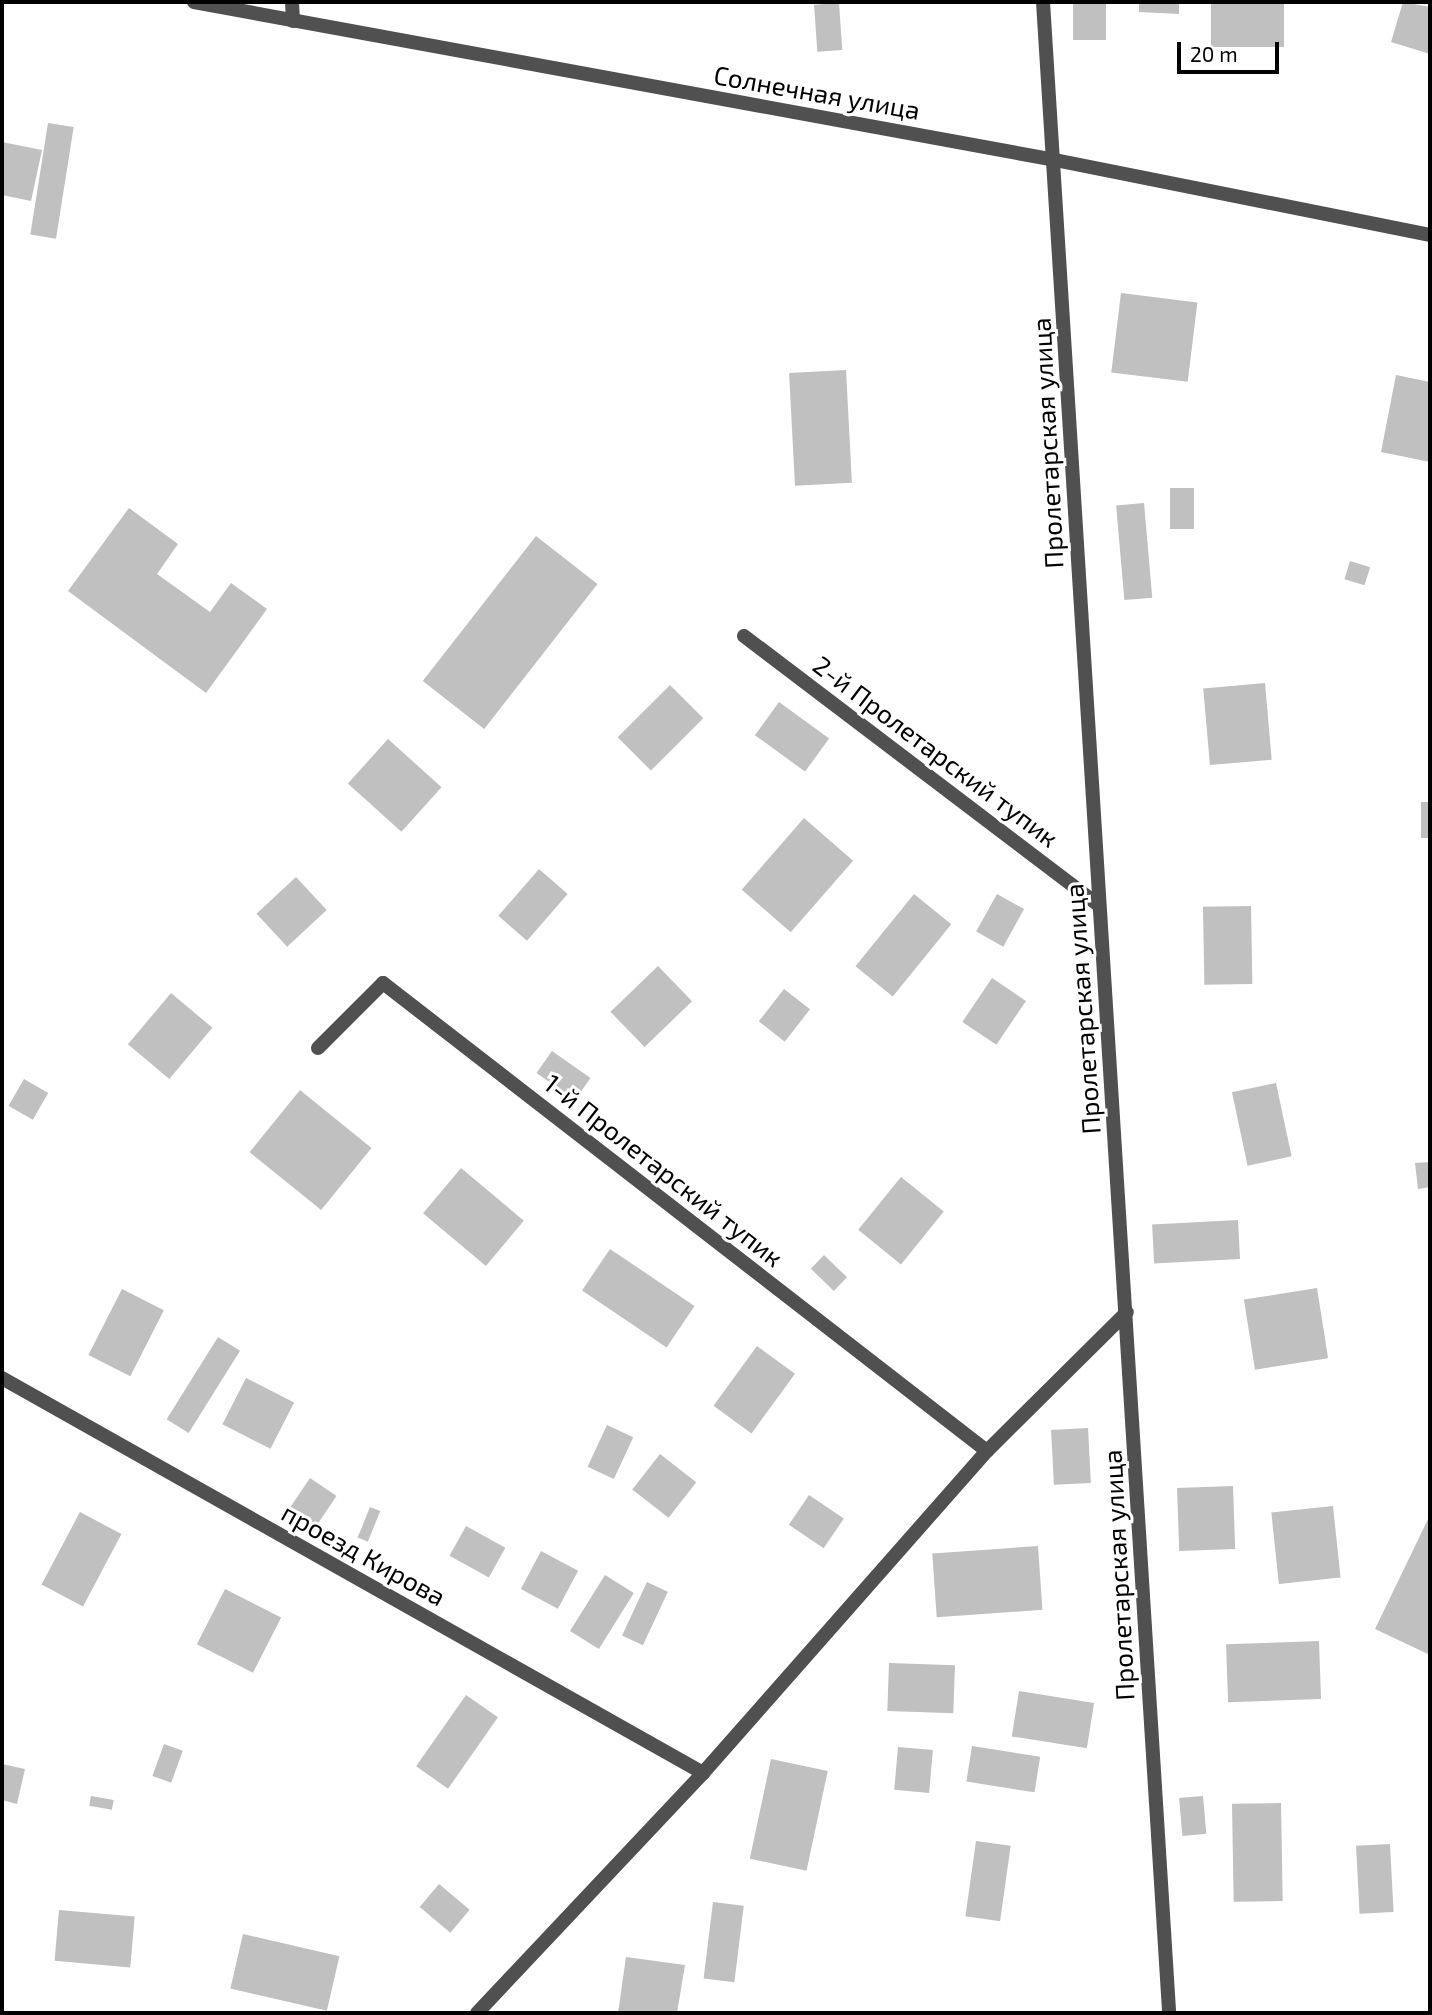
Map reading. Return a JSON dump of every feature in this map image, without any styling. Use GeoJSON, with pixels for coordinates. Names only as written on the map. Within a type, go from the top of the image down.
{"type":"FeatureCollection","features":[{"type":"Feature","properties":{"kind":"street","name":"Солнечная улица"},"geometry":{"type":"LineString","coordinates":[[194,2],[1055,160],[1430,235]]}},
{"type":"Feature","properties":{"kind":"street"},"geometry":{"type":"LineString","coordinates":[[292,2],[293,21]]}},
{"type":"Feature","properties":{"kind":"street","name":"Пролетарская улица"},"geometry":{"type":"LineString","coordinates":[[1044,2],[1169,2013]]}},
{"type":"Feature","properties":{"kind":"street","name":"2-й Пролетарский тупик"},"geometry":{"type":"LineString","coordinates":[[744,636],[1099,905]]}},
{"type":"Feature","properties":{"kind":"street","name":"1-й Пролетарский тупик"},"geometry":{"type":"LineString","coordinates":[[318,1048],[383,983],[987,1451]]}},
{"type":"Feature","properties":{"kind":"street"},"geometry":{"type":"LineString","coordinates":[[477,2013],[703,1773],[987,1451],[1127,1312]]}},
{"type":"Feature","properties":{"kind":"street","name":"проезд Кирова"},"geometry":{"type":"LineString","coordinates":[[2,1378],[703,1773]]}},
{"type":"Feature","properties":{"kind":"building"},"geometry":{"type":"Polygon","coordinates":[[[1073,2],[1106,2],[1106,40],[1073,40],[1073,2]]]}},
{"type":"Feature","properties":{"kind":"building"},"geometry":{"type":"Polygon","coordinates":[[[1139,2],[1179,2],[1179,14],[1139,12],[1139,2]]]}},
{"type":"Feature","properties":{"kind":"building"},"geometry":{"type":"Polygon","coordinates":[[[1211,2],[1284,2],[1284,47],[1211,47],[1211,2]]]}},
{"type":"Feature","properties":{"kind":"building"},"geometry":{"type":"Polygon","coordinates":[[[1403,2],[1430,7],[1430,54],[1391,42],[1403,2]]]}},
{"type":"Feature","properties":{"kind":"building"},"geometry":{"type":"Polygon","coordinates":[[[839,3],[842,50],[817,52],[814,5],[839,3]]]}},
{"type":"Feature","properties":{"kind":"building"},"geometry":{"type":"Polygon","coordinates":[[[48,123],[74,127],[56,239],[30,235],[48,123]]]}},
{"type":"Feature","properties":{"kind":"building"},"geometry":{"type":"Polygon","coordinates":[[[2,142],[42,150],[31,201],[2,195],[2,142]]]}},
{"type":"Feature","properties":{"kind":"building"},"geometry":{"type":"Polygon","coordinates":[[[1121,293],[1197,302],[1188,382],[1111,372],[1121,293]]]}},
{"type":"Feature","properties":{"kind":"building"},"geometry":{"type":"Polygon","coordinates":[[[846,370],[852,483],[795,486],[789,373],[846,370]]]}},
{"type":"Feature","properties":{"kind":"building"},"geometry":{"type":"Polygon","coordinates":[[[1396,375],[1430,382],[1430,462],[1381,452],[1396,375]]]}},
{"type":"Feature","properties":{"kind":"building"},"geometry":{"type":"Polygon","coordinates":[[[1170,488],[1194,488],[1194,529],[1170,529],[1170,488]]]}},
{"type":"Feature","properties":{"kind":"building"},"geometry":{"type":"Polygon","coordinates":[[[1144,503],[1152,598],[1124,600],[1116,505],[1144,503]]]}},
{"type":"Feature","properties":{"kind":"building"},"geometry":{"type":"Polygon","coordinates":[[[129,508],[178,544],[157,574],[210,612],[231,583],[267,609],[206,693],[68,591],[129,508]]]}},
{"type":"Feature","properties":{"kind":"building"},"geometry":{"type":"Polygon","coordinates":[[[536,536],[597,584],[484,729],[423,681],[536,536]]]}},
{"type":"Feature","properties":{"kind":"building"},"geometry":{"type":"Polygon","coordinates":[[[1350,561],[1370,567],[1365,585],[1344,579],[1350,561]]]}},
{"type":"Feature","properties":{"kind":"building"},"geometry":{"type":"Polygon","coordinates":[[[1265,683],[1272,760],[1210,765],[1203,688],[1265,683]]]}},
{"type":"Feature","properties":{"kind":"building"},"geometry":{"type":"Polygon","coordinates":[[[670,685],[703,718],[651,771],[618,737],[670,685]]]}},
{"type":"Feature","properties":{"kind":"building"},"geometry":{"type":"Polygon","coordinates":[[[779,702],[829,738],[805,772],[755,735],[779,702]]]}},
{"type":"Feature","properties":{"kind":"building"},"geometry":{"type":"Polygon","coordinates":[[[388,739],[442,787],[401,832],[348,784],[388,739]]]}},
{"type":"Feature","properties":{"kind":"building"},"geometry":{"type":"Polygon","coordinates":[[[1421,802],[1430,802],[1430,838],[1421,838],[1421,802]]]}},
{"type":"Feature","properties":{"kind":"building"},"geometry":{"type":"Polygon","coordinates":[[[804,818],[853,861],[791,932],[742,890],[804,818]]]}},
{"type":"Feature","properties":{"kind":"building"},"geometry":{"type":"Polygon","coordinates":[[[539,869],[568,894],[527,941],[498,916],[539,869]]]}},
{"type":"Feature","properties":{"kind":"building"},"geometry":{"type":"Polygon","coordinates":[[[296,877],[327,910],[287,947],[257,914],[296,877]]]}},
{"type":"Feature","properties":{"kind":"building"},"geometry":{"type":"Polygon","coordinates":[[[914,894],[951,924],[893,996],[855,966],[914,894]]]}},
{"type":"Feature","properties":{"kind":"building"},"geometry":{"type":"Polygon","coordinates":[[[997,894],[1024,909],[1003,947],[976,932],[997,894]]]}},
{"type":"Feature","properties":{"kind":"building"},"geometry":{"type":"Polygon","coordinates":[[[1251,906],[1252,984],[1204,985],[1203,907],[1251,906]]]}},
{"type":"Feature","properties":{"kind":"building"},"geometry":{"type":"Polygon","coordinates":[[[658,966],[692,1001],[645,1047],[611,1012],[658,966]]]}},
{"type":"Feature","properties":{"kind":"building"},"geometry":{"type":"Polygon","coordinates":[[[992,978],[1026,1001],[996,1045],[962,1022],[992,978]]]}},
{"type":"Feature","properties":{"kind":"building"},"geometry":{"type":"Polygon","coordinates":[[[784,989],[810,1009],[785,1042],[759,1021],[784,989]]]}},
{"type":"Feature","properties":{"kind":"building"},"geometry":{"type":"Polygon","coordinates":[[[171,993],[212,1028],[169,1079],[128,1044],[171,993]]]}},
{"type":"Feature","properties":{"kind":"building"},"geometry":{"type":"Polygon","coordinates":[[[552,1051],[591,1078],[575,1100],[537,1073],[552,1051]]]}},
{"type":"Feature","properties":{"kind":"building"},"geometry":{"type":"Polygon","coordinates":[[[24,1079],[48,1093],[33,1120],[8,1106],[24,1079]]]}},
{"type":"Feature","properties":{"kind":"building"},"geometry":{"type":"Polygon","coordinates":[[[1276,1083],[1292,1156],[1248,1166],[1232,1092],[1276,1083]]]}},
{"type":"Feature","properties":{"kind":"building"},"geometry":{"type":"Polygon","coordinates":[[[300,1090],[371,1148],[321,1210],[250,1152],[300,1090]]]}},
{"type":"Feature","properties":{"kind":"building"},"geometry":{"type":"Polygon","coordinates":[[[1430,1162],[1430,1187],[1418,1189],[1415,1163],[1430,1162]]]}},
{"type":"Feature","properties":{"kind":"building"},"geometry":{"type":"Polygon","coordinates":[[[461,1168],[524,1221],[486,1266],[423,1213],[461,1168]]]}},
{"type":"Feature","properties":{"kind":"building"},"geometry":{"type":"Polygon","coordinates":[[[901,1177],[944,1212],[901,1264],[858,1230],[901,1177]]]}},
{"type":"Feature","properties":{"kind":"building"},"geometry":{"type":"Polygon","coordinates":[[[1238,1220],[1240,1259],[1154,1263],[1152,1225],[1238,1220]]]}},
{"type":"Feature","properties":{"kind":"building"},"geometry":{"type":"Polygon","coordinates":[[[610,1249],[695,1306],[667,1347],[582,1290],[610,1249]]]}},
{"type":"Feature","properties":{"kind":"building"},"geometry":{"type":"Polygon","coordinates":[[[824,1255],[847,1277],[834,1291],[811,1269],[824,1255]]]}},
{"type":"Feature","properties":{"kind":"building"},"geometry":{"type":"Polygon","coordinates":[[[1317,1288],[1328,1358],[1255,1370],[1244,1300],[1317,1288]]]}},
{"type":"Feature","properties":{"kind":"building"},"geometry":{"type":"Polygon","coordinates":[[[122,1289],[164,1310],[130,1376],[88,1355],[122,1289]]]}},
{"type":"Feature","properties":{"kind":"building"},"geometry":{"type":"Polygon","coordinates":[[[218,1337],[240,1351],[189,1433],[167,1419],[218,1337]]]}},
{"type":"Feature","properties":{"kind":"building"},"geometry":{"type":"Polygon","coordinates":[[[757,1346],[795,1374],[752,1433],[714,1406],[757,1346]]]}},
{"type":"Feature","properties":{"kind":"building"},"geometry":{"type":"Polygon","coordinates":[[[246,1378],[294,1403],[271,1449],[222,1424],[246,1378]]]}},
{"type":"Feature","properties":{"kind":"building"},"geometry":{"type":"Polygon","coordinates":[[[607,1425],[633,1437],[614,1479],[588,1467],[607,1425]]]}},
{"type":"Feature","properties":{"kind":"building"},"geometry":{"type":"Polygon","coordinates":[[[1088,1428],[1091,1483],[1054,1485],[1051,1430],[1088,1428]]]}},
{"type":"Feature","properties":{"kind":"building"},"geometry":{"type":"Polygon","coordinates":[[[660,1454],[696,1482],[669,1518],[632,1489],[660,1454]]]}},
{"type":"Feature","properties":{"kind":"building"},"geometry":{"type":"Polygon","coordinates":[[[310,1478],[337,1496],[317,1525],[290,1507],[310,1478]]]}},
{"type":"Feature","properties":{"kind":"building"},"geometry":{"type":"Polygon","coordinates":[[[1233,1486],[1235,1549],[1179,1551],[1177,1488],[1233,1486]]]}},
{"type":"Feature","properties":{"kind":"building"},"geometry":{"type":"Polygon","coordinates":[[[809,1495],[844,1518],[824,1548],[789,1525],[809,1495]]]}},
{"type":"Feature","properties":{"kind":"building"},"geometry":{"type":"Polygon","coordinates":[[[1333,1506],[1341,1578],[1279,1584],[1271,1512],[1333,1506]]]}},
{"type":"Feature","properties":{"kind":"building"},"geometry":{"type":"Polygon","coordinates":[[[370,1507],[380,1511],[368,1542],[358,1538],[370,1507]]]}},
{"type":"Feature","properties":{"kind":"building"},"geometry":{"type":"Polygon","coordinates":[[[80,1512],[121,1534],[83,1606],[42,1584],[80,1512]]]}},
{"type":"Feature","properties":{"kind":"building"},"geometry":{"type":"Polygon","coordinates":[[[1430,1515],[1430,1655],[1375,1629],[1430,1515]]]}},
{"type":"Feature","properties":{"kind":"building"},"geometry":{"type":"Polygon","coordinates":[[[466,1526],[505,1548],[489,1578],[450,1556],[466,1526]]]}},
{"type":"Feature","properties":{"kind":"building"},"geometry":{"type":"Polygon","coordinates":[[[1038,1546],[1042,1610],[937,1617],[932,1553],[1038,1546]]]}},
{"type":"Feature","properties":{"kind":"building"},"geometry":{"type":"Polygon","coordinates":[[[541,1551],[578,1571],[558,1609],[521,1589],[541,1551]]]}},
{"type":"Feature","properties":{"kind":"building"},"geometry":{"type":"Polygon","coordinates":[[[605,1575],[634,1593],[599,1649],[570,1631],[605,1575]]]}},
{"type":"Feature","properties":{"kind":"building"},"geometry":{"type":"Polygon","coordinates":[[[647,1582],[668,1592],[643,1645],[622,1635],[647,1582]]]}},
{"type":"Feature","properties":{"kind":"building"},"geometry":{"type":"Polygon","coordinates":[[[225,1589],[281,1618],[253,1673],[197,1644],[225,1589]]]}},
{"type":"Feature","properties":{"kind":"building"},"geometry":{"type":"Polygon","coordinates":[[[1319,1641],[1321,1699],[1228,1702],[1226,1644],[1319,1641]]]}},
{"type":"Feature","properties":{"kind":"building"},"geometry":{"type":"Polygon","coordinates":[[[889,1663],[955,1665],[953,1713],[887,1711],[889,1663]]]}},
{"type":"Feature","properties":{"kind":"building"},"geometry":{"type":"Polygon","coordinates":[[[1019,1691],[1094,1703],[1087,1748],[1012,1736],[1019,1691]]]}},
{"type":"Feature","properties":{"kind":"building"},"geometry":{"type":"Polygon","coordinates":[[[466,1695],[498,1717],[448,1789],[416,1766],[466,1695]]]}},
{"type":"Feature","properties":{"kind":"building"},"geometry":{"type":"Polygon","coordinates":[[[164,1744],[183,1751],[171,1783],[152,1776],[164,1744]]]}},
{"type":"Feature","properties":{"kind":"building"},"geometry":{"type":"Polygon","coordinates":[[[972,1746],[1040,1757],[1035,1792],[966,1782],[972,1746]]]}},
{"type":"Feature","properties":{"kind":"building"},"geometry":{"type":"Polygon","coordinates":[[[898,1747],[933,1750],[929,1793],[894,1790],[898,1747]]]}},
{"type":"Feature","properties":{"kind":"building"},"geometry":{"type":"Polygon","coordinates":[[[771,1759],[828,1771],[807,1871],[750,1859],[771,1759]]]}},
{"type":"Feature","properties":{"kind":"building"},"geometry":{"type":"Polygon","coordinates":[[[2,1764],[25,1769],[17,1804],[2,1800],[2,1764]]]}},
{"type":"Feature","properties":{"kind":"building"},"geometry":{"type":"Polygon","coordinates":[[[91,1796],[114,1800],[112,1810],[89,1806],[91,1796]]]}},
{"type":"Feature","properties":{"kind":"building"},"geometry":{"type":"Polygon","coordinates":[[[1203,1796],[1206,1834],[1182,1836],[1179,1798],[1203,1796]]]}},
{"type":"Feature","properties":{"kind":"building"},"geometry":{"type":"Polygon","coordinates":[[[1281,1803],[1283,1901],[1234,1902],[1232,1804],[1281,1803]]]}},
{"type":"Feature","properties":{"kind":"building"},"geometry":{"type":"Polygon","coordinates":[[[976,1841],[1011,1846],[1000,1921],[965,1916],[976,1841]]]}},
{"type":"Feature","properties":{"kind":"building"},"geometry":{"type":"Polygon","coordinates":[[[1390,1844],[1394,1912],[1360,1914],[1356,1846],[1390,1844]]]}},
{"type":"Feature","properties":{"kind":"building"},"geometry":{"type":"Polygon","coordinates":[[[439,1884],[470,1910],[450,1933],[420,1907],[439,1884]]]}},
{"type":"Feature","properties":{"kind":"building"},"geometry":{"type":"Polygon","coordinates":[[[713,1902],[744,1906],[734,1982],[704,1978],[713,1902]]]}},
{"type":"Feature","properties":{"kind":"building"},"geometry":{"type":"Polygon","coordinates":[[[59,1910],[135,1917],[130,1967],[55,1961],[59,1910]]]}},
{"type":"Feature","properties":{"kind":"building"},"geometry":{"type":"Polygon","coordinates":[[[243,1934],[339,1956],[327,2011],[230,1989],[243,1934]]]}},
{"type":"Feature","properties":{"kind":"building"},"geometry":{"type":"Polygon","coordinates":[[[626,1957],[685,1965],[677,2013],[618,2013],[626,1957]]]}}]}
